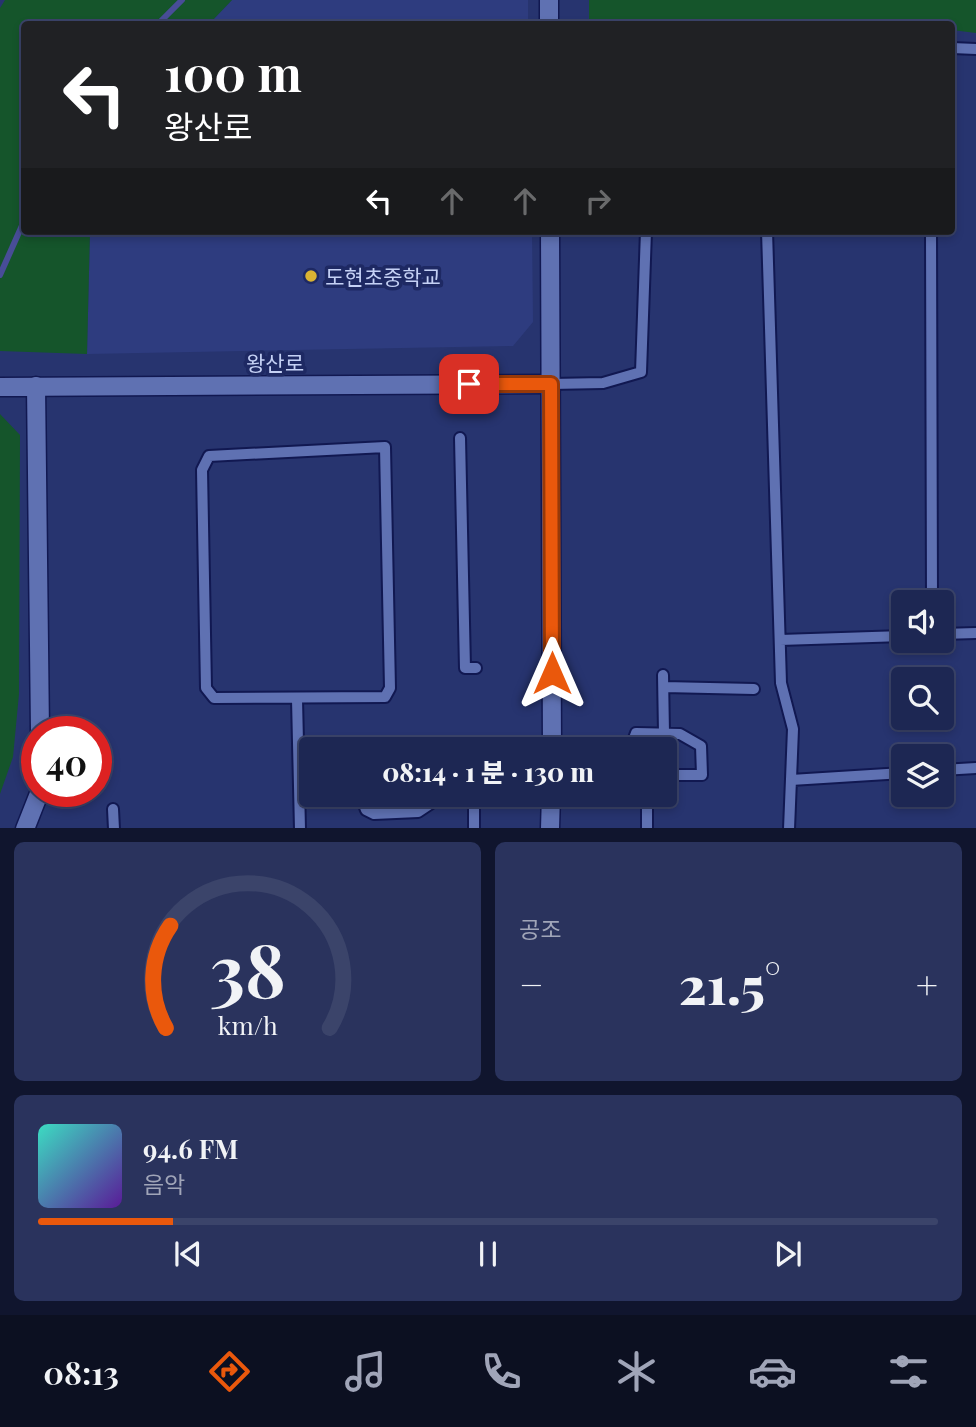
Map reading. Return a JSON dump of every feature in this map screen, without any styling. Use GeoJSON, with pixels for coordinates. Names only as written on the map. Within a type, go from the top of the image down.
{"type":"FeatureCollection","features":[{"type":"Feature","properties":{"kind":"street"},"geometry":{"type":"LineString","coordinates":[[549,0],[549,21]]}},
{"type":"Feature","properties":{"kind":"street"},"geometry":{"type":"LineString","coordinates":[[550,235],[552,737]]}},
{"type":"Feature","properties":{"kind":"street","name":"왕산로"},"geometry":{"type":"LineString","coordinates":[[0,387],[551,384]]}},
{"type":"Feature","properties":{"kind":"street"},"geometry":{"type":"LineString","coordinates":[[36,386],[40,716]]}},
{"type":"Feature","properties":{"kind":"street"},"geometry":{"type":"LineString","coordinates":[[25,828],[34,807]]}},
{"type":"Feature","properties":{"kind":"street"},"geometry":{"type":"LineString","coordinates":[[550,828],[551,807]]}},
{"type":"Feature","properties":{"kind":"lane"},"geometry":{"type":"LineString","coordinates":[[955,48],[976,50]]}},
{"type":"Feature","properties":{"kind":"lane"},"geometry":{"type":"LineString","coordinates":[[551,384],[603,383],[641,372],[646,235]]}},
{"type":"Feature","properties":{"kind":"lane"},"geometry":{"type":"LineString","coordinates":[[767,235],[781,683],[793,729],[789,828]]}},
{"type":"Feature","properties":{"kind":"lane"},"geometry":{"type":"LineString","coordinates":[[930,235],[932,590]]}},
{"type":"Feature","properties":{"kind":"lane"},"geometry":{"type":"LineString","coordinates":[[460,438],[465,668],[476,668]]}},
{"type":"Feature","properties":{"kind":"lane"},"geometry":{"type":"LineString","coordinates":[[385,447],[390,688],[385,697],[297,699],[215,698],[206,688],[202,470],[209,456],[385,447]]}},
{"type":"Feature","properties":{"kind":"lane"},"geometry":{"type":"LineString","coordinates":[[954,634],[976,633]]}},
{"type":"Feature","properties":{"kind":"lane"},"geometry":{"type":"LineString","coordinates":[[780,640],[891,636]]}},
{"type":"Feature","properties":{"kind":"lane"},"geometry":{"type":"LineString","coordinates":[[663,675],[664,733]]}},
{"type":"Feature","properties":{"kind":"lane"},"geometry":{"type":"LineString","coordinates":[[664,687],[754,689]]}},
{"type":"Feature","properties":{"kind":"lane"},"geometry":{"type":"LineString","coordinates":[[297,699],[300,828]]}},
{"type":"Feature","properties":{"kind":"lane"},"geometry":{"type":"LineString","coordinates":[[634,737],[636,733],[680,734],[701,746],[702,775],[677,775]]}},
{"type":"Feature","properties":{"kind":"lane"},"geometry":{"type":"LineString","coordinates":[[954,769],[976,768]]}},
{"type":"Feature","properties":{"kind":"lane"},"geometry":{"type":"LineString","coordinates":[[791,780],[891,774]]}},
{"type":"Feature","properties":{"kind":"lane"},"geometry":{"type":"LineString","coordinates":[[365,807],[374,814],[418,812],[425,807]]}},
{"type":"Feature","properties":{"kind":"lane"},"geometry":{"type":"LineString","coordinates":[[474,807],[474,828]]}},
{"type":"Feature","properties":{"kind":"lane"},"geometry":{"type":"LineString","coordinates":[[647,807],[647,828]]}},
{"type":"Feature","properties":{"kind":"lane"},"geometry":{"type":"LineString","coordinates":[[113,809],[114,828]]}},
{"type":"Feature","properties":{"kind":"shaded area"},"geometry":{"type":"Polygon","coordinates":[[[232,0],[528,0],[528,21],[212,21],[232,0]]]}},
{"type":"Feature","properties":{"kind":"shaded area","name":"도현초중학교"},"geometry":{"type":"Polygon","coordinates":[[[90,235],[532,235],[533,322],[513,346],[87,354],[90,235]]]}},
{"type":"Feature","properties":{"kind":"green space"},"geometry":{"type":"Polygon","coordinates":[[[5,0],[232,0],[212,21],[21,21],[21,235],[90,235],[87,354],[0,351],[0,8],[5,0]]]}},
{"type":"Feature","properties":{"kind":"green space"},"geometry":{"type":"Polygon","coordinates":[[[589,0],[976,0],[976,33],[955,30],[955,21],[589,21],[589,0]]]}},
{"type":"Feature","properties":{"kind":"green space"},"geometry":{"type":"Polygon","coordinates":[[[0,414],[20,435],[19,694],[13,757],[0,794],[0,414]]]}},
{"type":"Feature","properties":{"kind":"waterway"},"geometry":{"type":"LineString","coordinates":[[161,21],[182,0]]}},
{"type":"Feature","properties":{"kind":"waterway"},"geometry":{"type":"LineString","coordinates":[[0,275],[21,228]]}},
{"type":"Feature","properties":{"kind":"place","name":"도현초중학교"},"geometry":{"type":"Point","coordinates":[311,276]}},
{"type":"Feature","properties":{"kind":"route"},"geometry":{"type":"LineString","coordinates":[[469,384],[551,384],[552,673]]}}]}
